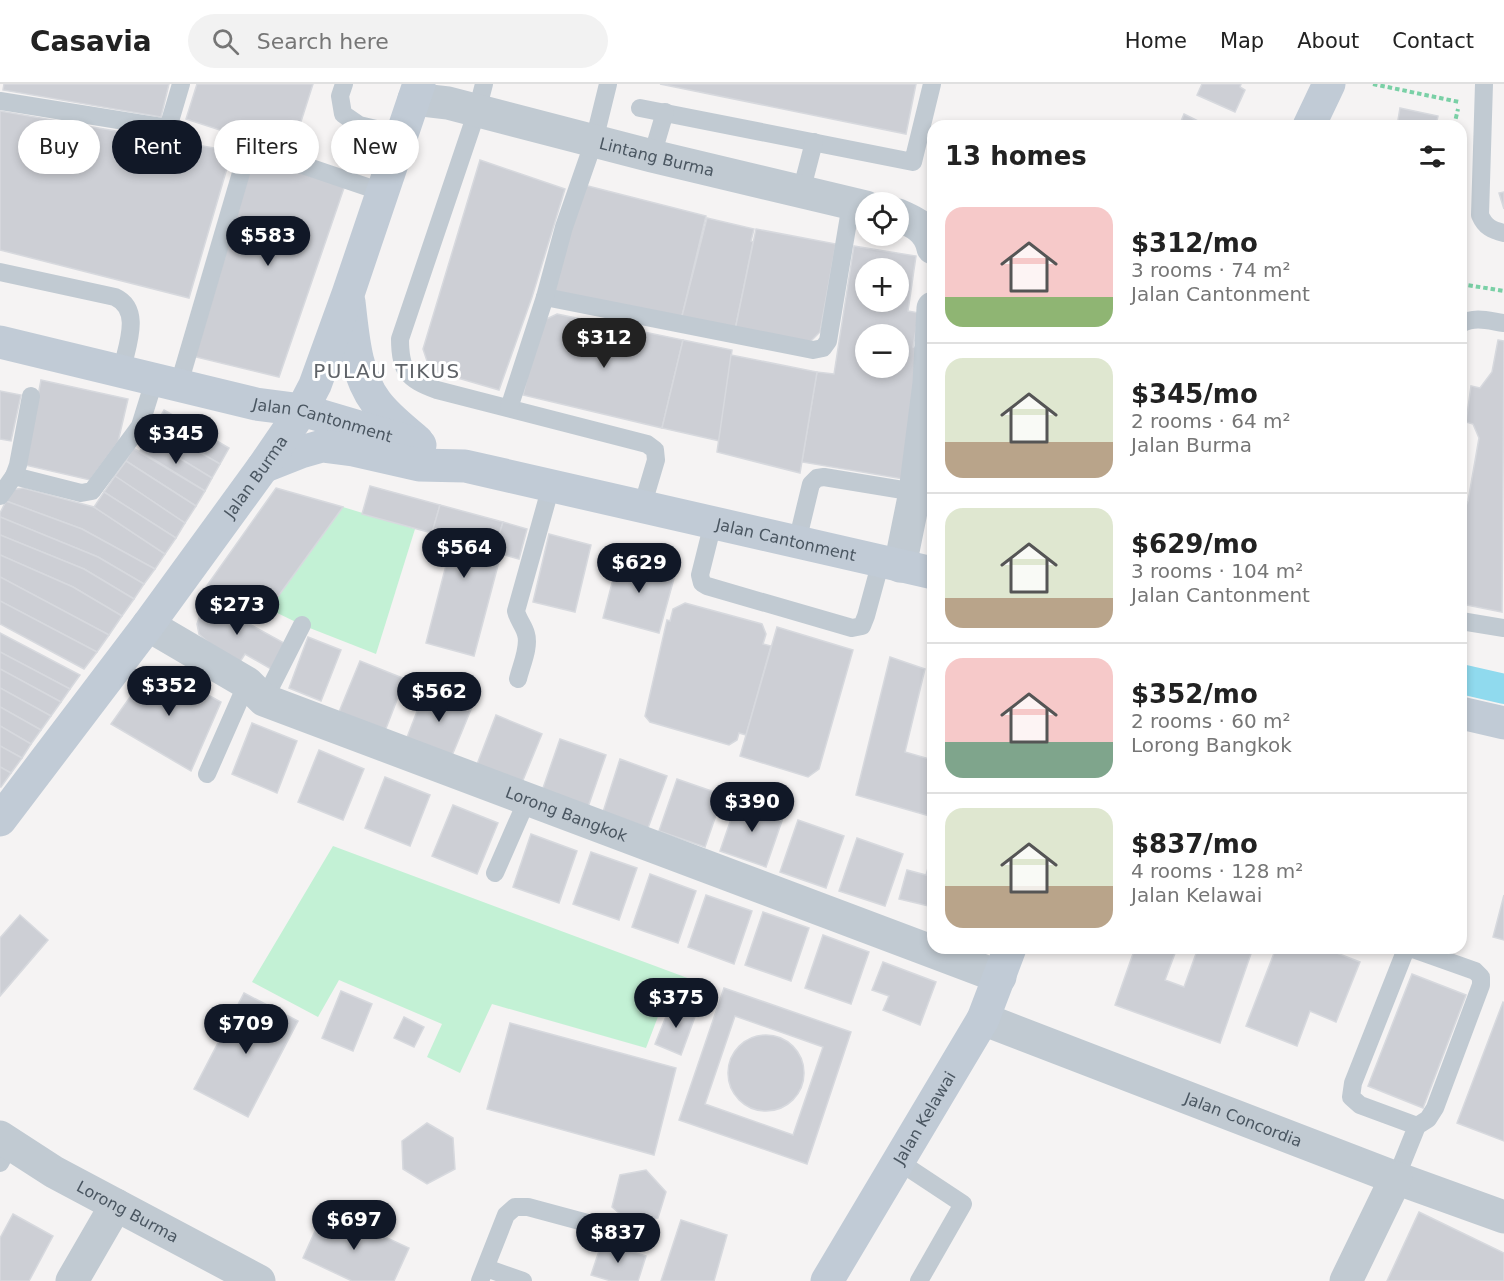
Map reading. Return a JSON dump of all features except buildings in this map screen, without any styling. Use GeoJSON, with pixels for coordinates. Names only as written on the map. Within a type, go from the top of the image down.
{"type":"FeatureCollection","features":[{"type":"Feature","properties":{"kind":"main road"},"geometry":{"type":"LineString","coordinates":[[1312,120],[1329,84]]}},
{"type":"Feature","properties":{"kind":"main road","name":"Jalan Burma"},"geometry":{"type":"LineString","coordinates":[[407,120],[416,91]]}},
{"type":"Feature","properties":{"kind":"main road","name":"Jalan Burma"},"geometry":{"type":"LineString","coordinates":[[0,820],[148,625],[302,410],[315,385],[388,174]]}},
{"type":"Feature","properties":{"kind":"main road"},"geometry":{"type":"LineString","coordinates":[[348,294],[357,360],[367,388],[389,417],[422,445]]}},
{"type":"Feature","properties":{"kind":"main road","name":"Jalan Cantonment"},"geometry":{"type":"LineString","coordinates":[[0,342],[256,404],[302,410],[422,445],[465,466]]}},
{"type":"Feature","properties":{"kind":"main road","name":"Jalan Cantonment"},"geometry":{"type":"LineString","coordinates":[[263,467],[322,446],[353,450],[419,465],[465,466],[915,569]]}},
{"type":"Feature","properties":{"kind":"main road"},"geometry":{"type":"LineString","coordinates":[[1467,714],[1504,723]]}},
{"type":"Feature","properties":{"kind":"main road","name":"Jalan Kelawai"},"geometry":{"type":"LineString","coordinates":[[837,1277],[898,1161],[983,1019],[1005,962]]}},
{"type":"Feature","properties":{"kind":"street","name":"Lintang Burma"},"geometry":{"type":"LineString","coordinates":[[416,91],[447,104],[480,97],[594,141],[855,204]]}},
{"type":"Feature","properties":{"kind":"street"},"geometry":{"type":"LineString","coordinates":[[909,220],[920,225],[927,233]]}},
{"type":"Feature","properties":{"kind":"street"},"geometry":{"type":"LineString","coordinates":[[915,569],[915,492],[927,399]]}},
{"type":"Feature","properties":{"kind":"street","name":"Lorong Bangkok"},"geometry":{"type":"LineString","coordinates":[[148,625],[255,691],[527,800],[927,936]]}},
{"type":"Feature","properties":{"kind":"street","name":"Lorong Bangkok"},"geometry":{"type":"LineString","coordinates":[[981,954],[1005,962]]}},
{"type":"Feature","properties":{"kind":"street","name":"Jalan Concordia"},"geometry":{"type":"LineString","coordinates":[[983,1019],[1396,1178],[1504,1217]]}},
{"type":"Feature","properties":{"kind":"street","name":"Lorong Burma"},"geometry":{"type":"LineString","coordinates":[[3,1148],[54,1172],[259,1281]]}},
{"type":"Feature","properties":{"kind":"street"},"geometry":{"type":"LineString","coordinates":[[1346,1281],[1396,1178]]}},
{"type":"Feature","properties":{"kind":"street"},"geometry":{"type":"LineString","coordinates":[[72,1281],[116,1205]]}},
{"type":"Feature","properties":{"kind":"lane"},"geometry":{"type":"LineString","coordinates":[[0,101],[168,128],[181,84]]}},
{"type":"Feature","properties":{"kind":"lane"},"geometry":{"type":"LineString","coordinates":[[344,84],[340,96],[343,114],[352,120]]}},
{"type":"Feature","properties":{"kind":"lane"},"geometry":{"type":"LineString","coordinates":[[509,408],[564,227],[594,141],[608,84]]}},
{"type":"Feature","properties":{"kind":"lane"},"geometry":{"type":"LineString","coordinates":[[640,108],[913,162],[932,84]]}},
{"type":"Feature","properties":{"kind":"lane"},"geometry":{"type":"LineString","coordinates":[[1484,84],[1480,215],[1489,228],[1504,233]]}},
{"type":"Feature","properties":{"kind":"lane"},"geometry":{"type":"LineString","coordinates":[[480,97],[400,339],[400,358],[406,374],[419,384],[437,390],[647,444],[655,450],[656,460],[642,507]]}},
{"type":"Feature","properties":{"kind":"lane"},"geometry":{"type":"LineString","coordinates":[[652,156],[665,112]]}},
{"type":"Feature","properties":{"kind":"lane"},"geometry":{"type":"LineString","coordinates":[[801,192],[814,142]]}},
{"type":"Feature","properties":{"kind":"lane"},"geometry":{"type":"LineString","coordinates":[[319,171],[382,192]]}},
{"type":"Feature","properties":{"kind":"lane"},"geometry":{"type":"LineString","coordinates":[[14,476],[81,493],[92,491],[140,426],[167,381],[241,174]]}},
{"type":"Feature","properties":{"kind":"lane"},"geometry":{"type":"LineString","coordinates":[[544,297],[813,350],[823,348],[828,341],[855,219]]}},
{"type":"Feature","properties":{"kind":"lane"},"geometry":{"type":"LineString","coordinates":[[0,273],[122,300],[128,306],[131,323],[122,370]]}},
{"type":"Feature","properties":{"kind":"lane"},"geometry":{"type":"LineString","coordinates":[[1467,321],[1478,319],[1504,323]]}},
{"type":"Feature","properties":{"kind":"lane"},"geometry":{"type":"LineString","coordinates":[[0,496],[14,476],[18,465],[31,396]]}},
{"type":"Feature","properties":{"kind":"lane"},"geometry":{"type":"LineString","coordinates":[[797,542],[811,484],[817,478],[824,477],[915,492]]}},
{"type":"Feature","properties":{"kind":"lane"},"geometry":{"type":"LineString","coordinates":[[518,679],[526,634],[516,611],[551,486]]}},
{"type":"Feature","properties":{"kind":"lane"},"geometry":{"type":"LineString","coordinates":[[713,523],[700,575],[702,583],[852,628],[862,626],[866,616],[915,569]]}},
{"type":"Feature","properties":{"kind":"lane"},"geometry":{"type":"LineString","coordinates":[[1467,622],[1504,628]]}},
{"type":"Feature","properties":{"kind":"lane"},"geometry":{"type":"LineString","coordinates":[[207,774],[255,691],[302,625]]}},
{"type":"Feature","properties":{"kind":"lane"},"geometry":{"type":"LineString","coordinates":[[495,873],[527,800]]}},
{"type":"Feature","properties":{"kind":"lane"},"geometry":{"type":"LineString","coordinates":[[1404,954],[1353,1083],[1351,1097],[1360,1105],[1417,1126]]}},
{"type":"Feature","properties":{"kind":"lane"},"geometry":{"type":"LineString","coordinates":[[1396,1178],[1417,1126],[1428,1119],[1435,1108],[1479,991],[1481,977],[1469,968],[1428,954]]}},
{"type":"Feature","properties":{"kind":"lane"},"geometry":{"type":"LineString","coordinates":[[898,1161],[963,1204],[919,1281]]}},
{"type":"Feature","properties":{"kind":"lane"},"geometry":{"type":"LineString","coordinates":[[523,1281],[483,1274],[506,1215],[515,1207],[528,1207],[606,1228]]}},
{"type":"Feature","properties":{"kind":"path"},"geometry":{"type":"LineString","coordinates":[[1373,84],[1460,100],[1455,120]]}},
{"type":"Feature","properties":{"kind":"path"},"geometry":{"type":"LineString","coordinates":[[1467,285],[1504,291]]}},
{"type":"Feature","properties":{"kind":"green space"},"geometry":{"type":"Polygon","coordinates":[[[343,507],[415,529],[376,654],[302,625],[269,609],[343,507]]]}},
{"type":"Feature","properties":{"kind":"green space"},"geometry":{"type":"Polygon","coordinates":[[[333,846],[709,986],[701,1006],[667,993],[646,1048],[492,1004],[460,1073],[427,1057],[442,1024],[339,980],[318,1017],[252,982],[333,846]]]}},
{"type":"Feature","properties":{"kind":"waterway"},"geometry":{"type":"LineString","coordinates":[[1467,680],[1504,689]]}},
{"type":"Feature","properties":{"kind":"district","name":"PULAU TIKUS"},"geometry":{"type":"Point","coordinates":[387,371]}}]}
